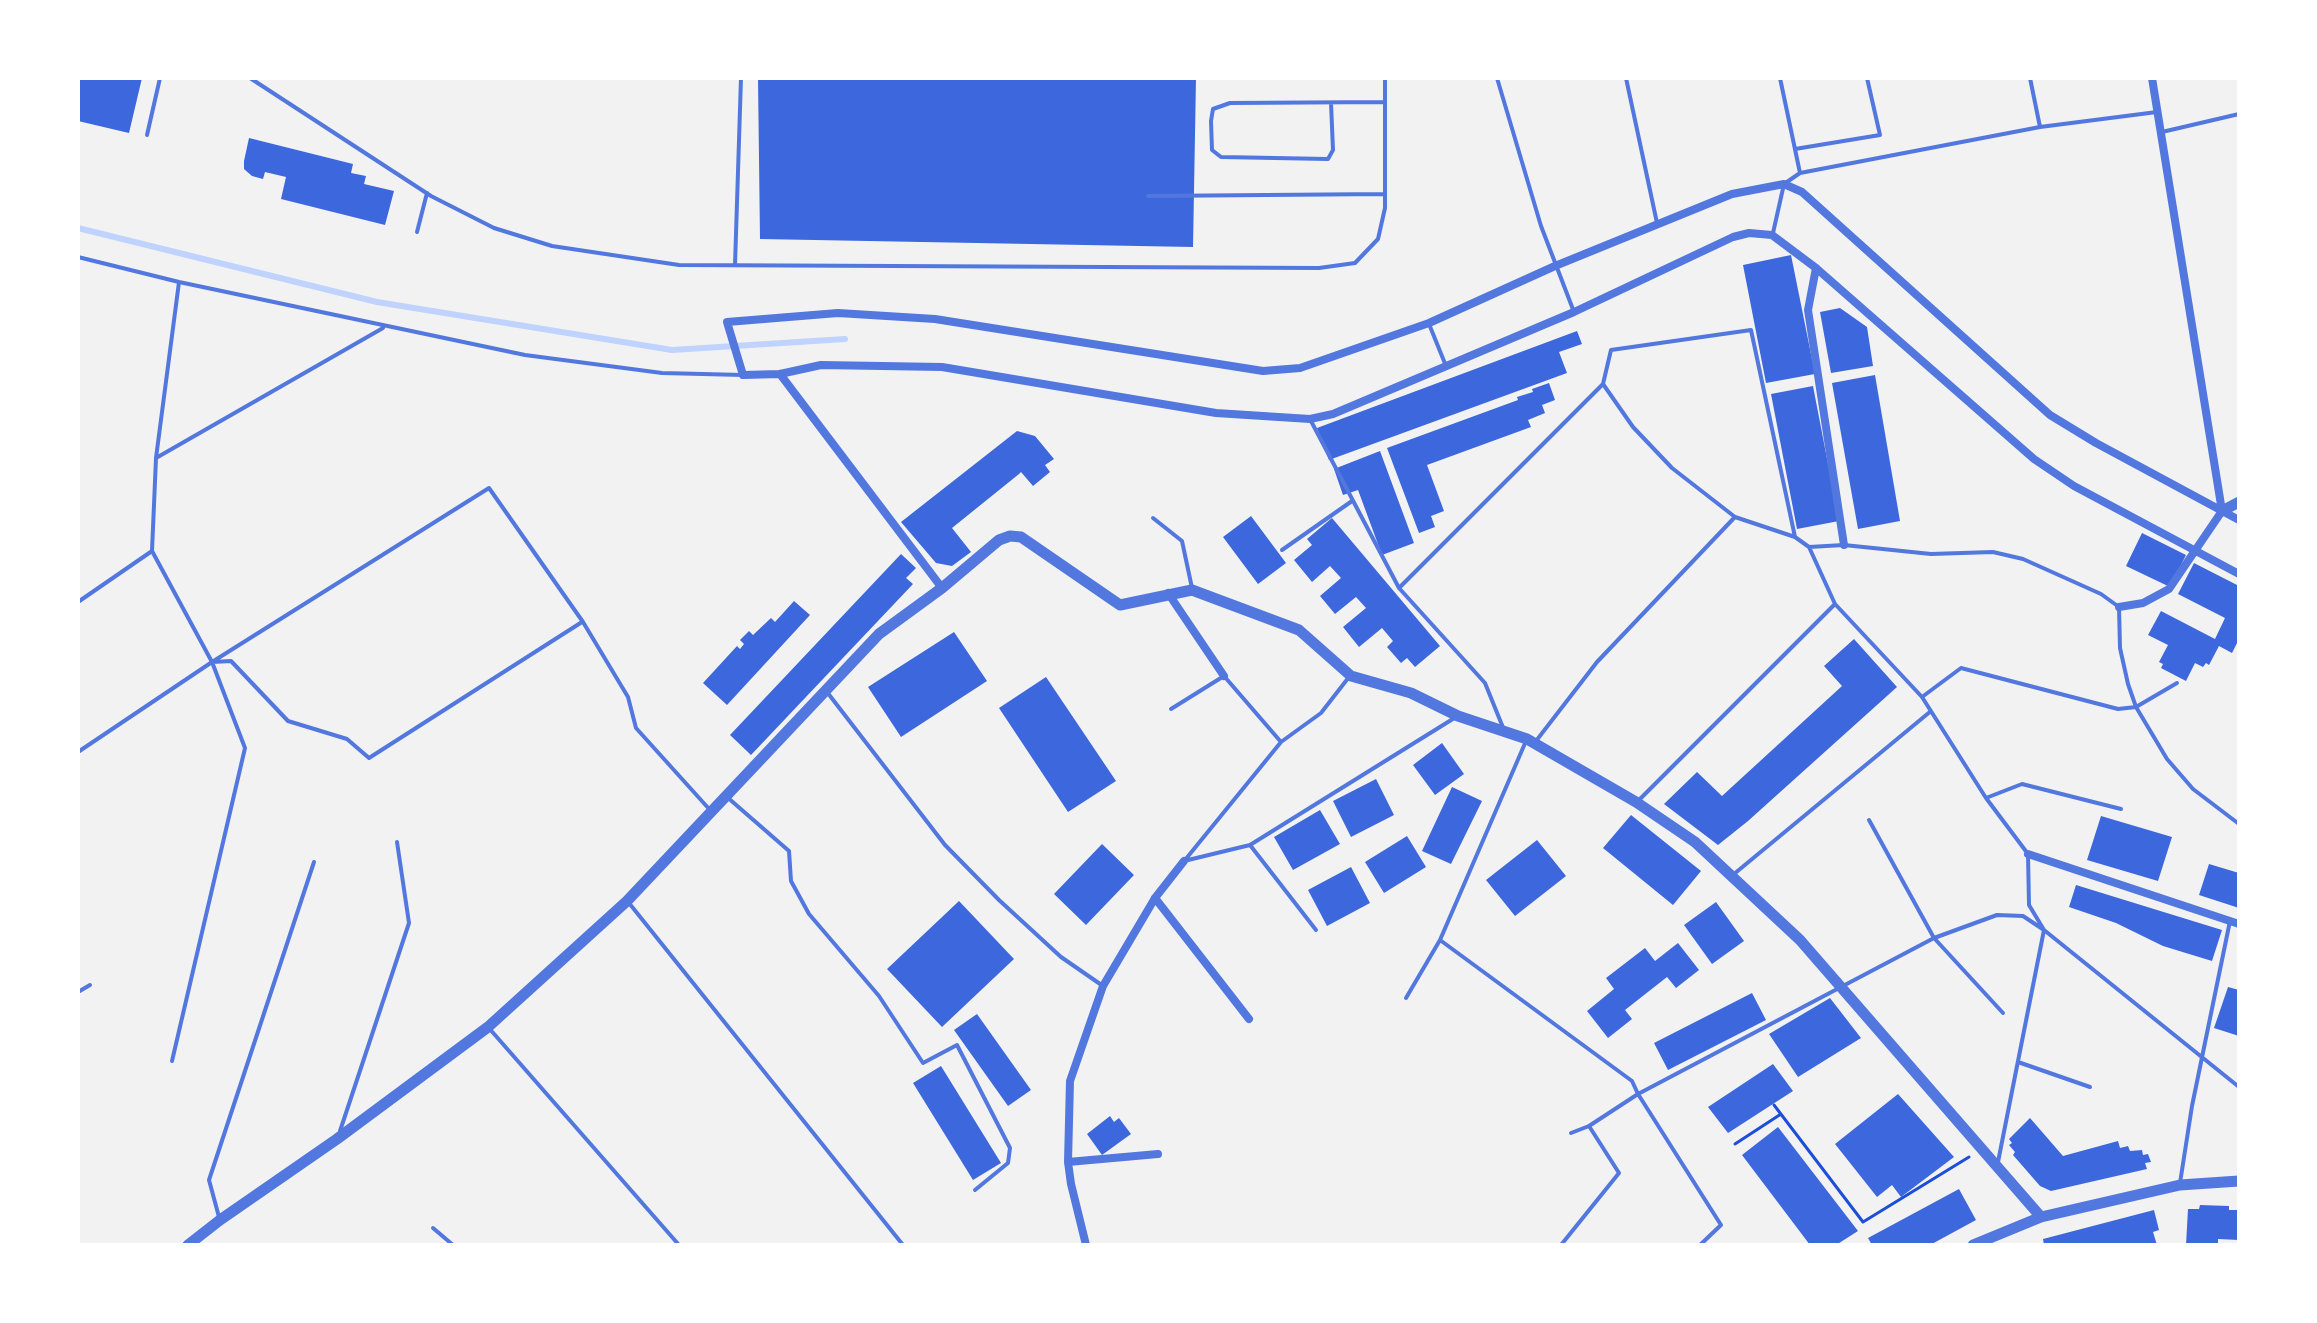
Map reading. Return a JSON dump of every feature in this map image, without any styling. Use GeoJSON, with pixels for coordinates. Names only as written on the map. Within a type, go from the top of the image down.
{"type":"FeatureCollection","features":[{"type":"Feature","properties":{"kind":"street"},"geometry":{"type":"LineString","coordinates":[[2152,78],[2222,511]]}},
{"type":"Feature","properties":{"kind":"street"},"geometry":{"type":"LineString","coordinates":[[2239,520],[2050,415],[1802,192],[1784,184],[1732,194],[1555,266],[1429,323],[1300,368],[1263,371],[935,319],[838,313],[727,322],[743,375],[780,374],[821,365],[942,367],[1216,413],[1310,419],[1333,414],[1574,312],[1733,237],[1749,233],[1772,235],[1816,268],[2034,459],[2074,486],[2239,574]]}},
{"type":"Feature","properties":{"kind":"street"},"geometry":{"type":"LineString","coordinates":[[1816,268],[1808,310],[1844,545]]}},
{"type":"Feature","properties":{"kind":"street"},"geometry":{"type":"LineString","coordinates":[[780,374],[942,588]]}},
{"type":"Feature","properties":{"kind":"street"},"geometry":{"type":"LineString","coordinates":[[2119,607],[2143,603],[2169,589],[2222,511],[2239,502]]}},
{"type":"Feature","properties":{"kind":"street"},"geometry":{"type":"LineString","coordinates":[[188,1245],[488,1027],[627,901],[879,634],[942,588],[999,540],[1010,536],[1021,537],[1120,605],[1192,590],[1299,630],[1351,676],[1411,693],[1458,716],[1530,741],[1636,802],[1695,842],[1800,940],[2041,1217]]}},
{"type":"Feature","properties":{"kind":"street"},"geometry":{"type":"LineString","coordinates":[[1168,593],[1224,676]]}},
{"type":"Feature","properties":{"kind":"street"},"geometry":{"type":"LineString","coordinates":[[2028,854],[2234,922]]}},
{"type":"Feature","properties":{"kind":"street"},"geometry":{"type":"LineString","coordinates":[[1086,1245],[1068,1162],[1070,1081],[1103,986],[1155,898],[1184,861]]}},
{"type":"Feature","properties":{"kind":"street"},"geometry":{"type":"LineString","coordinates":[[1155,898],[1249,1019]]}},
{"type":"Feature","properties":{"kind":"street"},"geometry":{"type":"LineString","coordinates":[[1068,1162],[1158,1154]]}},
{"type":"Feature","properties":{"kind":"street"},"geometry":{"type":"LineString","coordinates":[[1980,1243],[2041,1217],[2180,1185],[2239,1181]]}},
{"type":"Feature","properties":{"kind":"lane"},"geometry":{"type":"LineString","coordinates":[[147,135],[160,78]]}},
{"type":"Feature","properties":{"kind":"lane"},"geometry":{"type":"LineString","coordinates":[[250,78],[427,193],[494,228],[552,246],[679,265],[1319,268],[1355,263],[1378,239],[1385,208],[1385,78]]}},
{"type":"Feature","properties":{"kind":"lane"},"geometry":{"type":"LineString","coordinates":[[735,265],[741,78]]}},
{"type":"Feature","properties":{"kind":"lane"},"geometry":{"type":"LineString","coordinates":[[1497,78],[1555,266],[1574,312]]}},
{"type":"Feature","properties":{"kind":"lane"},"geometry":{"type":"LineString","coordinates":[[1626,78],[1657,223]]}},
{"type":"Feature","properties":{"kind":"lane"},"geometry":{"type":"LineString","coordinates":[[1780,78],[1800,173]]}},
{"type":"Feature","properties":{"kind":"lane"},"geometry":{"type":"LineString","coordinates":[[1795,149],[1880,135],[1867,78]]}},
{"type":"Feature","properties":{"kind":"lane"},"geometry":{"type":"LineString","coordinates":[[2030,78],[2040,127]]}},
{"type":"Feature","properties":{"kind":"lane"},"geometry":{"type":"LineString","coordinates":[[1331,103],[1333,150],[1328,159],[1221,157],[1212,150],[1213,109],[1230,103],[1385,102]]}},
{"type":"Feature","properties":{"kind":"lane"},"geometry":{"type":"LineString","coordinates":[[1772,235],[1784,184],[1800,173],[2040,127],[2157,112]]}},
{"type":"Feature","properties":{"kind":"lane"},"geometry":{"type":"LineString","coordinates":[[2159,133],[2239,114]]}},
{"type":"Feature","properties":{"kind":"lane"},"geometry":{"type":"LineString","coordinates":[[417,232],[427,193]]}},
{"type":"Feature","properties":{"kind":"lane"},"geometry":{"type":"LineString","coordinates":[[1148,196],[1385,194]]}},
{"type":"Feature","properties":{"kind":"lane"},"geometry":{"type":"LineString","coordinates":[[78,257],[179,282],[525,355],[662,373],[743,375]]}},
{"type":"Feature","properties":{"kind":"lane"},"geometry":{"type":"LineString","coordinates":[[172,1061],[245,748],[212,662],[152,551],[156,458],[179,282]]}},
{"type":"Feature","properties":{"kind":"lane"},"geometry":{"type":"LineString","coordinates":[[1429,323],[1446,366]]}},
{"type":"Feature","properties":{"kind":"lane"},"geometry":{"type":"LineString","coordinates":[[156,458],[385,327]]}},
{"type":"Feature","properties":{"kind":"lane"},"geometry":{"type":"LineString","coordinates":[[1399,588],[1603,384],[1611,350],[1751,330],[1795,537]]}},
{"type":"Feature","properties":{"kind":"lane"},"geometry":{"type":"LineString","coordinates":[[1603,384],[1633,427],[1672,468],[1735,517],[1795,537],[1809,547],[1835,604],[1922,697],[1986,798],[2028,854],[2029,905],[2044,930],[1997,1164]]}},
{"type":"Feature","properties":{"kind":"lane"},"geometry":{"type":"LineString","coordinates":[[1310,419],[1399,588],[1485,683],[1505,732]]}},
{"type":"Feature","properties":{"kind":"lane"},"geometry":{"type":"LineString","coordinates":[[78,752],[212,662],[489,488],[583,622],[628,697],[636,728],[712,812]]}},
{"type":"Feature","properties":{"kind":"lane"},"geometry":{"type":"LineString","coordinates":[[1282,550],[1352,501]]}},
{"type":"Feature","properties":{"kind":"lane"},"geometry":{"type":"LineString","coordinates":[[1406,998],[1440,940],[1530,741],[1597,662],[1735,517]]}},
{"type":"Feature","properties":{"kind":"lane"},"geometry":{"type":"LineString","coordinates":[[1153,518],[1182,541],[1192,590]]}},
{"type":"Feature","properties":{"kind":"lane"},"geometry":{"type":"LineString","coordinates":[[1809,547],[1844,545],[1931,554],[1993,552],[2023,559],[2101,594],[2119,607],[2120,648],[2136,707],[2176,769],[2193,789],[2239,824]]}},
{"type":"Feature","properties":{"kind":"lane"},"geometry":{"type":"LineString","coordinates":[[78,602],[152,551]]}},
{"type":"Feature","properties":{"kind":"lane"},"geometry":{"type":"LineString","coordinates":[[1636,802],[1835,604]]}},
{"type":"Feature","properties":{"kind":"lane"},"geometry":{"type":"LineString","coordinates":[[212,662],[231,661],[288,721],[347,739],[369,758],[583,622]]}},
{"type":"Feature","properties":{"kind":"lane"},"geometry":{"type":"LineString","coordinates":[[1922,697],[1961,668],[2118,709],[2136,707],[2177,683]]}},
{"type":"Feature","properties":{"kind":"lane"},"geometry":{"type":"LineString","coordinates":[[1171,709],[1224,676],[1281,742]]}},
{"type":"Feature","properties":{"kind":"lane"},"geometry":{"type":"LineString","coordinates":[[1184,861],[1281,742],[1321,713],[1351,676]]}},
{"type":"Feature","properties":{"kind":"lane"},"geometry":{"type":"LineString","coordinates":[[827,692],[945,845],[1061,957],[1103,986]]}},
{"type":"Feature","properties":{"kind":"lane"},"geometry":{"type":"LineString","coordinates":[[1732,876],[1931,711]]}},
{"type":"Feature","properties":{"kind":"lane"},"geometry":{"type":"LineString","coordinates":[[1184,861],[1250,845],[1458,716]]}},
{"type":"Feature","properties":{"kind":"lane"},"geometry":{"type":"LineString","coordinates":[[1986,798],[2022,784],[2121,809]]}},
{"type":"Feature","properties":{"kind":"lane"},"geometry":{"type":"LineString","coordinates":[[727,796],[789,851],[791,881],[809,914],[879,996],[923,1063],[957,1045],[1010,1148],[1008,1163],[975,1190]]}},
{"type":"Feature","properties":{"kind":"lane"},"geometry":{"type":"LineString","coordinates":[[1869,820],[1934,938],[2003,1013]]}},
{"type":"Feature","properties":{"kind":"lane"},"geometry":{"type":"LineString","coordinates":[[337,1139],[409,923],[397,842]]}},
{"type":"Feature","properties":{"kind":"lane"},"geometry":{"type":"LineString","coordinates":[[1250,845],[1316,930]]}},
{"type":"Feature","properties":{"kind":"lane"},"geometry":{"type":"LineString","coordinates":[[220,1220],[209,1180],[314,862]]}},
{"type":"Feature","properties":{"kind":"lane"},"geometry":{"type":"LineString","coordinates":[[627,901],[903,1245]]}},
{"type":"Feature","properties":{"kind":"lane"},"geometry":{"type":"LineString","coordinates":[[1571,1133],[1589,1126],[1638,1094],[1934,938],[1997,915],[2023,916],[2044,930],[2239,1087]]}},
{"type":"Feature","properties":{"kind":"lane"},"geometry":{"type":"LineString","coordinates":[[2180,1185],[2201,1059],[2234,922]]}},
{"type":"Feature","properties":{"kind":"lane"},"geometry":{"type":"LineString","coordinates":[[1440,940],[1632,1081],[1721,1225],[1700,1245]]}},
{"type":"Feature","properties":{"kind":"lane"},"geometry":{"type":"LineString","coordinates":[[78,992],[90,985]]}},
{"type":"Feature","properties":{"kind":"lane"},"geometry":{"type":"LineString","coordinates":[[488,1027],[679,1245]]}},
{"type":"Feature","properties":{"kind":"lane"},"geometry":{"type":"LineString","coordinates":[[2018,1062],[2090,1087]]}},
{"type":"Feature","properties":{"kind":"lane"},"geometry":{"type":"LineString","coordinates":[[1561,1245],[1619,1173],[1589,1126]]}},
{"type":"Feature","properties":{"kind":"lane"},"geometry":{"type":"LineString","coordinates":[[433,1228],[453,1245]]}},
{"type":"Feature","properties":{"kind":"path"},"geometry":{"type":"LineString","coordinates":[[1774,1105],[1863,1222],[1983,1149]]}},
{"type":"Feature","properties":{"kind":"path"},"geometry":{"type":"LineString","coordinates":[[1735,1144],[1781,1114]]}},
{"type":"Feature","properties":{"kind":"building"},"geometry":{"type":"Polygon","coordinates":[[[78,78],[142,78],[129,133],[78,121],[78,78]]]}},
{"type":"Feature","properties":{"kind":"building"},"geometry":{"type":"Polygon","coordinates":[[[758,78],[1196,78],[1193,247],[760,239],[758,78]]]}},
{"type":"Feature","properties":{"kind":"building"},"geometry":{"type":"Polygon","coordinates":[[[249,138],[353,164],[351,173],[366,176],[364,184],[394,191],[385,225],[281,199],[286,177],[265,172],[263,179],[252,176],[244,169],[249,138]]]}},
{"type":"Feature","properties":{"kind":"building"},"geometry":{"type":"Polygon","coordinates":[[[1791,255],[1815,374],[1766,383],[1743,265],[1791,255]]]}},
{"type":"Feature","properties":{"kind":"building"},"geometry":{"type":"Polygon","coordinates":[[[1840,308],[1867,327],[1873,366],[1831,373],[1820,312],[1840,308]]]}},
{"type":"Feature","properties":{"kind":"building"},"geometry":{"type":"Polygon","coordinates":[[[1577,331],[1582,344],[1559,352],[1567,373],[1329,460],[1317,428],[1577,331]]]}},
{"type":"Feature","properties":{"kind":"building"},"geometry":{"type":"Polygon","coordinates":[[[1875,375],[1900,521],[1858,529],[1832,383],[1875,375]]]}},
{"type":"Feature","properties":{"kind":"building"},"geometry":{"type":"Polygon","coordinates":[[[1549,383],[1555,400],[1542,405],[1545,413],[1528,420],[1531,427],[1427,465],[1444,511],[1431,516],[1435,527],[1419,533],[1387,448],[1518,400],[1517,397],[1549,383]]]}},
{"type":"Feature","properties":{"kind":"building"},"geometry":{"type":"Polygon","coordinates":[[[1813,386],[1839,521],[1797,529],[1771,394],[1813,386]]]}},
{"type":"Feature","properties":{"kind":"building"},"geometry":{"type":"Polygon","coordinates":[[[1017,431],[1035,436],[1054,459],[1045,465],[1050,472],[1033,486],[1021,472],[952,528],[971,552],[952,566],[936,563],[901,522],[1017,431]]]}},
{"type":"Feature","properties":{"kind":"building"},"geometry":{"type":"Polygon","coordinates":[[[1380,451],[1414,543],[1382,555],[1358,490],[1343,495],[1334,469],[1380,451]]]}},
{"type":"Feature","properties":{"kind":"building"},"geometry":{"type":"Polygon","coordinates":[[[1251,516],[1286,563],[1258,584],[1223,537],[1251,516]]]}},
{"type":"Feature","properties":{"kind":"building"},"geometry":{"type":"Polygon","coordinates":[[[1332,518],[1440,646],[1415,667],[1407,658],[1401,663],[1387,647],[1393,641],[1382,628],[1359,647],[1343,627],[1366,608],[1356,597],[1335,614],[1320,596],[1341,578],[1330,566],[1312,582],[1294,560],[1312,545],[1307,539],[1332,518]]]}},
{"type":"Feature","properties":{"kind":"building"},"geometry":{"type":"Polygon","coordinates":[[[2142,533],[2186,555],[2170,587],[2126,566],[2142,533]]]}},
{"type":"Feature","properties":{"kind":"building"},"geometry":{"type":"Polygon","coordinates":[[[901,554],[916,568],[906,578],[913,584],[751,755],[730,735],[901,554]]]}},
{"type":"Feature","properties":{"kind":"building"},"geometry":{"type":"Polygon","coordinates":[[[2194,563],[2239,586],[2239,639],[2232,653],[2219,646],[2209,665],[2206,663],[2203,667],[2195,663],[2186,681],[2161,668],[2163,664],[2159,662],[2168,645],[2148,635],[2161,611],[2215,639],[2225,618],[2178,594],[2194,563]]]}},
{"type":"Feature","properties":{"kind":"building"},"geometry":{"type":"Polygon","coordinates":[[[794,601],[810,615],[727,705],[703,683],[737,646],[740,649],[744,644],[740,640],[749,631],[753,635],[771,618],[775,622],[794,601]]]}},
{"type":"Feature","properties":{"kind":"building"},"geometry":{"type":"Polygon","coordinates":[[[954,632],[987,681],[901,737],[868,687],[954,632]]]}},
{"type":"Feature","properties":{"kind":"building"},"geometry":{"type":"Polygon","coordinates":[[[1854,639],[1897,687],[1748,821],[1718,845],[1664,804],[1697,772],[1722,796],[1842,686],[1824,666],[1854,639]]]}},
{"type":"Feature","properties":{"kind":"building"},"geometry":{"type":"Polygon","coordinates":[[[1046,677],[1116,781],[1068,812],[999,708],[1046,677]]]}},
{"type":"Feature","properties":{"kind":"building"},"geometry":{"type":"Polygon","coordinates":[[[1442,743],[1464,774],[1435,795],[1413,765],[1442,743]]]}},
{"type":"Feature","properties":{"kind":"building"},"geometry":{"type":"Polygon","coordinates":[[[1376,779],[1394,815],[1351,837],[1333,801],[1376,779]]]}},
{"type":"Feature","properties":{"kind":"building"},"geometry":{"type":"Polygon","coordinates":[[[1452,787],[1482,801],[1451,864],[1422,851],[1452,787]]]}},
{"type":"Feature","properties":{"kind":"building"},"geometry":{"type":"Polygon","coordinates":[[[1320,810],[1340,844],[1293,870],[1274,837],[1320,810]]]}},
{"type":"Feature","properties":{"kind":"building"},"geometry":{"type":"Polygon","coordinates":[[[1631,815],[1701,871],[1673,905],[1603,848],[1631,815]]]}},
{"type":"Feature","properties":{"kind":"building"},"geometry":{"type":"Polygon","coordinates":[[[2101,816],[2172,837],[2158,881],[2087,860],[2101,816]]]}},
{"type":"Feature","properties":{"kind":"building"},"geometry":{"type":"Polygon","coordinates":[[[1407,836],[1426,867],[1384,893],[1365,862],[1407,836]]]}},
{"type":"Feature","properties":{"kind":"building"},"geometry":{"type":"Polygon","coordinates":[[[1537,840],[1566,876],[1515,916],[1486,880],[1537,840]]]}},
{"type":"Feature","properties":{"kind":"building"},"geometry":{"type":"Polygon","coordinates":[[[1102,844],[1134,875],[1086,925],[1054,894],[1102,844]]]}},
{"type":"Feature","properties":{"kind":"building"},"geometry":{"type":"Polygon","coordinates":[[[2209,864],[2239,873],[2239,908],[2199,895],[2209,864]]]}},
{"type":"Feature","properties":{"kind":"building"},"geometry":{"type":"Polygon","coordinates":[[[1351,867],[1370,903],[1327,926],[1308,890],[1351,867]]]}},
{"type":"Feature","properties":{"kind":"building"},"geometry":{"type":"Polygon","coordinates":[[[2076,885],[2222,930],[2212,961],[2163,946],[2116,923],[2069,907],[2076,885]]]}},
{"type":"Feature","properties":{"kind":"building"},"geometry":{"type":"Polygon","coordinates":[[[959,901],[1014,959],[942,1027],[887,969],[959,901]]]}},
{"type":"Feature","properties":{"kind":"building"},"geometry":{"type":"Polygon","coordinates":[[[1716,902],[1744,941],[1712,964],[1684,925],[1716,902]]]}},
{"type":"Feature","properties":{"kind":"building"},"geometry":{"type":"Polygon","coordinates":[[[1678,943],[1699,970],[1676,988],[1667,977],[1625,1010],[1632,1019],[1608,1038],[1587,1011],[1614,989],[1606,978],[1645,948],[1655,961],[1678,943]]]}},
{"type":"Feature","properties":{"kind":"building"},"geometry":{"type":"Polygon","coordinates":[[[2228,987],[2239,990],[2239,1036],[2214,1028],[2228,987]]]}},
{"type":"Feature","properties":{"kind":"building"},"geometry":{"type":"Polygon","coordinates":[[[1752,993],[1766,1020],[1668,1070],[1654,1043],[1752,993]]]}},
{"type":"Feature","properties":{"kind":"building"},"geometry":{"type":"Polygon","coordinates":[[[1830,998],[1861,1038],[1798,1077],[1769,1034],[1830,998]]]}},
{"type":"Feature","properties":{"kind":"building"},"geometry":{"type":"Polygon","coordinates":[[[977,1014],[1031,1090],[1008,1106],[954,1030],[977,1014]]]}},
{"type":"Feature","properties":{"kind":"building"},"geometry":{"type":"Polygon","coordinates":[[[1773,1064],[1793,1091],[1728,1133],[1708,1107],[1773,1064]]]}},
{"type":"Feature","properties":{"kind":"building"},"geometry":{"type":"Polygon","coordinates":[[[941,1066],[1001,1163],[973,1180],[913,1083],[941,1066]]]}},
{"type":"Feature","properties":{"kind":"building"},"geometry":{"type":"Polygon","coordinates":[[[1898,1094],[1954,1157],[1901,1197],[1892,1185],[1877,1197],[1835,1144],[1898,1094]]]}},
{"type":"Feature","properties":{"kind":"building"},"geometry":{"type":"Polygon","coordinates":[[[1110,1116],[1114,1122],[1119,1118],[1131,1134],[1102,1155],[1087,1134],[1110,1116]]]}},
{"type":"Feature","properties":{"kind":"building"},"geometry":{"type":"Polygon","coordinates":[[[2030,1118],[2063,1156],[2118,1141],[2120,1148],[2128,1146],[2130,1151],[2142,1150],[2151,1162],[2145,1163],[2147,1169],[2051,1191],[2040,1186],[2013,1155],[2015,1152],[2009,1145],[2012,1143],[2009,1139],[2030,1118]]]}},
{"type":"Feature","properties":{"kind":"building"},"geometry":{"type":"Polygon","coordinates":[[[1778,1127],[1858,1231],[1836,1245],[1810,1245],[1742,1155],[1778,1127]]]}},
{"type":"Feature","properties":{"kind":"building"},"geometry":{"type":"Polygon","coordinates":[[[1959,1189],[1976,1220],[1930,1245],[1872,1245],[1868,1238],[1959,1189]]]}},
{"type":"Feature","properties":{"kind":"building"},"geometry":{"type":"Polygon","coordinates":[[[2200,1205],[2229,1206],[2229,1210],[2239,1210],[2239,1240],[2218,1239],[2218,1245],[2186,1245],[2188,1209],[2199,1209],[2200,1205]]]}},
{"type":"Feature","properties":{"kind":"building"},"geometry":{"type":"Polygon","coordinates":[[[2154,1210],[2159,1230],[2153,1232],[2157,1245],[2044,1245],[2043,1239],[2154,1210]]]}},
{"type":"Feature","properties":{"kind":"waterway"},"geometry":{"type":"LineString","coordinates":[[78,228],[377,302],[672,350],[845,339]]}}]}
